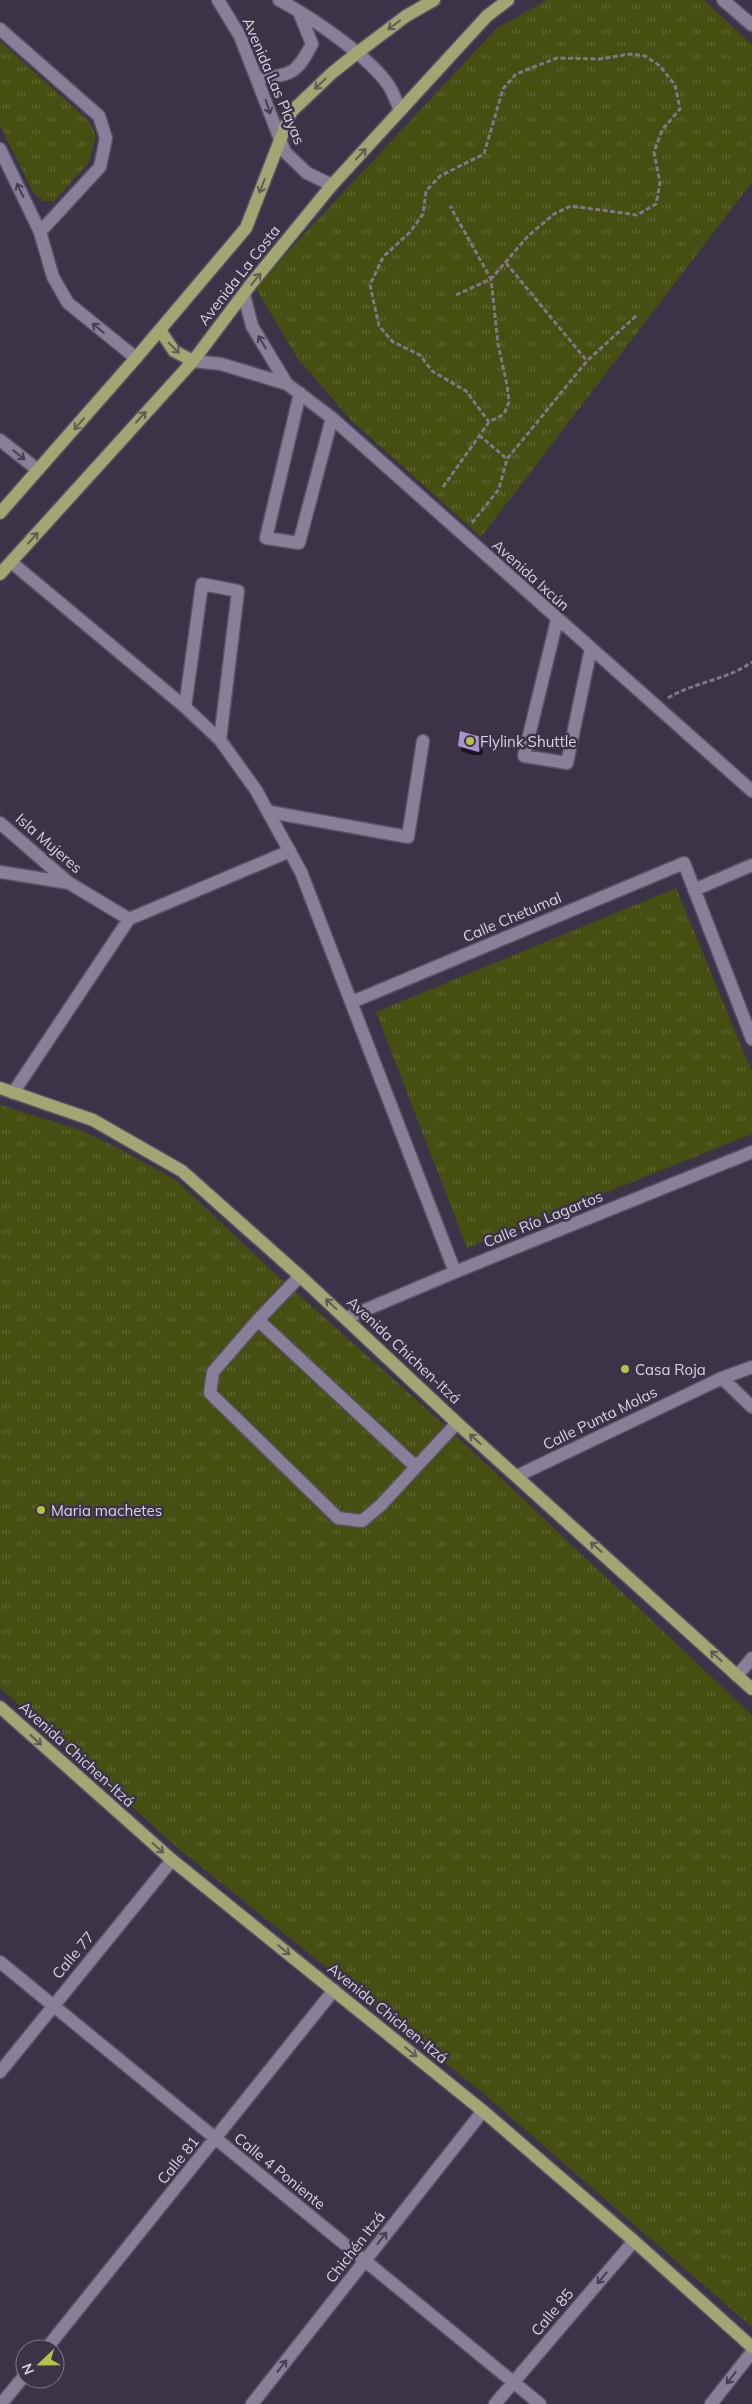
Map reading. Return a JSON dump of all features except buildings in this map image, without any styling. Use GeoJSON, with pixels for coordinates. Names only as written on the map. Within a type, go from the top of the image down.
{"type":"FeatureCollection","features":[{"type":"Feature","properties":{"kind":"main road"},"geometry":{"type":"LineString","coordinates":[[357,53],[406,16],[434,0]]}},
{"type":"Feature","properties":{"kind":"main road","name":"Avenida La Costa"},"geometry":{"type":"LineString","coordinates":[[0,574],[193,361],[332,185],[487,16],[508,0]]}},
{"type":"Feature","properties":{"kind":"main road","name":"Avenida La Costa"},"geometry":{"type":"LineString","coordinates":[[0,513],[136,358],[246,228],[291,112],[332,73],[357,53]]}},
{"type":"Feature","properties":{"kind":"main road"},"geometry":{"type":"LineString","coordinates":[[160,330],[174,351],[193,361]]}},
{"type":"Feature","properties":{"kind":"main road","name":"Avenida Chichen-Itzá"},"geometry":{"type":"LineString","coordinates":[[0,1088],[93,1120],[182,1171],[300,1276],[457,1423],[752,1689]]}},
{"type":"Feature","properties":{"kind":"main road","name":"Avenida Chichen-Itzá"},"geometry":{"type":"LineString","coordinates":[[0,1707],[172,1860],[483,2111],[634,2241],[752,2347]]}},
{"type":"Feature","properties":{"kind":"street","name":"Avenida Las Playas"},"geometry":{"type":"LineString","coordinates":[[218,0],[240,36],[285,152],[299,168],[332,185]]}},
{"type":"Feature","properties":{"kind":"street"},"geometry":{"type":"LineString","coordinates":[[279,0],[298,10],[357,53],[386,83],[400,111]]}},
{"type":"Feature","properties":{"kind":"street"},"geometry":{"type":"LineString","coordinates":[[723,0],[752,25]]}},
{"type":"Feature","properties":{"kind":"street"},"geometry":{"type":"LineString","coordinates":[[257,78],[286,76],[302,64],[312,44],[298,10]]}},
{"type":"Feature","properties":{"kind":"street"},"geometry":{"type":"LineString","coordinates":[[0,29],[99,116],[106,138],[100,167],[40,232]]}},
{"type":"Feature","properties":{"kind":"street"},"geometry":{"type":"LineString","coordinates":[[0,149],[40,232],[53,277],[68,303],[136,358]]}},
{"type":"Feature","properties":{"kind":"street","name":"Avenida Ixcún"},"geometry":{"type":"LineString","coordinates":[[244,295],[252,326],[287,384]]}},
{"type":"Feature","properties":{"kind":"street","name":"Avenida Ixcún"},"geometry":{"type":"LineString","coordinates":[[193,361],[221,364],[287,384],[300,393],[332,418],[557,620],[752,791]]}},
{"type":"Feature","properties":{"kind":"street"},"geometry":{"type":"LineString","coordinates":[[300,393],[266,538],[299,543],[332,418]]}},
{"type":"Feature","properties":{"kind":"street"},"geometry":{"type":"LineString","coordinates":[[0,440],[38,470]]}},
{"type":"Feature","properties":{"kind":"street"},"geometry":{"type":"LineString","coordinates":[[11,562],[185,706],[220,740],[270,812],[301,872],[455,1272]]}},
{"type":"Feature","properties":{"kind":"street"},"geometry":{"type":"LineString","coordinates":[[185,706],[202,584],[238,591],[220,740]]}},
{"type":"Feature","properties":{"kind":"street"},"geometry":{"type":"LineString","coordinates":[[557,620],[524,756],[567,764],[591,648]]}},
{"type":"Feature","properties":{"kind":"street"},"geometry":{"type":"LineString","coordinates":[[270,812],[408,838],[423,741]]}},
{"type":"Feature","properties":{"kind":"street","name":"Isla Mujeres"},"geometry":{"type":"LineString","coordinates":[[0,823],[68,883],[129,919]]}},
{"type":"Feature","properties":{"kind":"street"},"geometry":{"type":"LineString","coordinates":[[12,1093],[129,919],[290,850]]}},
{"type":"Feature","properties":{"kind":"street","name":"Calle Chetumal"},"geometry":{"type":"LineString","coordinates":[[352,1002],[684,863],[694,890]]}},
{"type":"Feature","properties":{"kind":"street"},"geometry":{"type":"LineString","coordinates":[[752,865],[694,890],[752,1039]]}},
{"type":"Feature","properties":{"kind":"street"},"geometry":{"type":"LineString","coordinates":[[0,872],[68,883]]}},
{"type":"Feature","properties":{"kind":"street","name":"Calle Río Lagartos"},"geometry":{"type":"LineString","coordinates":[[346,1318],[752,1152]]}},
{"type":"Feature","properties":{"kind":"street"},"geometry":{"type":"LineString","coordinates":[[300,1276],[258,1320],[213,1372],[210,1393],[338,1518],[362,1521],[381,1505],[457,1423]]}},
{"type":"Feature","properties":{"kind":"street"},"geometry":{"type":"LineString","coordinates":[[258,1320],[416,1467]]}},
{"type":"Feature","properties":{"kind":"street","name":"Calle Punta Molas"},"geometry":{"type":"LineString","coordinates":[[517,1476],[722,1378],[752,1367]]}},
{"type":"Feature","properties":{"kind":"street"},"geometry":{"type":"LineString","coordinates":[[722,1378],[752,1408]]}},
{"type":"Feature","properties":{"kind":"street"},"geometry":{"type":"LineString","coordinates":[[738,1676],[752,1658]]}},
{"type":"Feature","properties":{"kind":"street","name":"Calle 77"},"geometry":{"type":"LineString","coordinates":[[0,2072],[52,2005],[172,1860]]}},
{"type":"Feature","properties":{"kind":"street","name":"Calle 4 Poniente"},"geometry":{"type":"LineString","coordinates":[[0,1962],[540,2404]]}},
{"type":"Feature","properties":{"kind":"street","name":"Calle 81"},"geometry":{"type":"LineString","coordinates":[[54,2339],[334,1990]]}},
{"type":"Feature","properties":{"kind":"street","name":"Chichén Itzá"},"geometry":{"type":"LineString","coordinates":[[252,2404],[483,2111]]}},
{"type":"Feature","properties":{"kind":"street","name":"Calle 85"},"geometry":{"type":"LineString","coordinates":[[496,2404],[634,2241]]}},
{"type":"Feature","properties":{"kind":"street"},"geometry":{"type":"LineString","coordinates":[[711,2404],[752,2352]]}},
{"type":"Feature","properties":{"kind":"street"},"geometry":{"type":"LineString","coordinates":[[2,2404],[15,2388]]}},
{"type":"Feature","properties":{"kind":"path"},"geometry":{"type":"LineString","coordinates":[[456,295],[491,279],[528,236],[554,214],[571,206],[637,216],[656,204],[660,183],[654,152],[662,130],[680,109],[676,85],[660,66],[645,56],[630,54],[600,59],[557,58],[516,74],[504,89],[484,154],[440,176],[426,190],[423,214],[410,232],[383,257],[370,285],[379,326],[393,342],[420,355],[432,371],[466,391],[488,422]]}},
{"type":"Feature","properties":{"kind":"path"},"geometry":{"type":"LineString","coordinates":[[443,487],[488,422],[504,414],[509,402],[498,344],[491,279],[450,206]]}},
{"type":"Feature","properties":{"kind":"path"},"geometry":{"type":"LineString","coordinates":[[506,263],[587,361]]}},
{"type":"Feature","properties":{"kind":"path"},"geometry":{"type":"LineString","coordinates":[[463,536],[499,490],[507,459],[587,361],[637,315]]}},
{"type":"Feature","properties":{"kind":"path"},"geometry":{"type":"LineString","coordinates":[[478,435],[507,459]]}},
{"type":"Feature","properties":{"kind":"path"},"geometry":{"type":"LineString","coordinates":[[655,706],[684,689],[742,669],[752,662]]}},
{"type":"Feature","properties":{"kind":"green space"},"geometry":{"type":"Polygon","coordinates":[[[547,0],[704,0],[752,45],[752,182],[481,537],[350,419],[298,359],[255,287],[497,28],[547,0]]]}},
{"type":"Feature","properties":{"kind":"green space"},"geometry":{"type":"Polygon","coordinates":[[[0,41],[89,121],[96,136],[89,162],[54,201],[43,201],[33,192],[0,125],[0,41]]]}},
{"type":"Feature","properties":{"kind":"green space"},"geometry":{"type":"Polygon","coordinates":[[[676,888],[752,1072],[752,1134],[467,1248],[376,1012],[676,888]]]}},
{"type":"Feature","properties":{"kind":"green space"},"geometry":{"type":"Polygon","coordinates":[[[0,1105],[80,1130],[118,1148],[176,1180],[268,1267],[450,1430],[752,1715],[752,2327],[484,2094],[179,1849],[0,1688],[0,1105]]]}},
{"type":"Feature","properties":{"kind":"place","name":"Flylink Shuttle"},"geometry":{"type":"Point","coordinates":[470,741]}},
{"type":"Feature","properties":{"kind":"place","name":"Casa Roja"},"geometry":{"type":"Point","coordinates":[625,1369]}},
{"type":"Feature","properties":{"kind":"place","name":"Maria machetes"},"geometry":{"type":"Point","coordinates":[41,1510]}}]}
